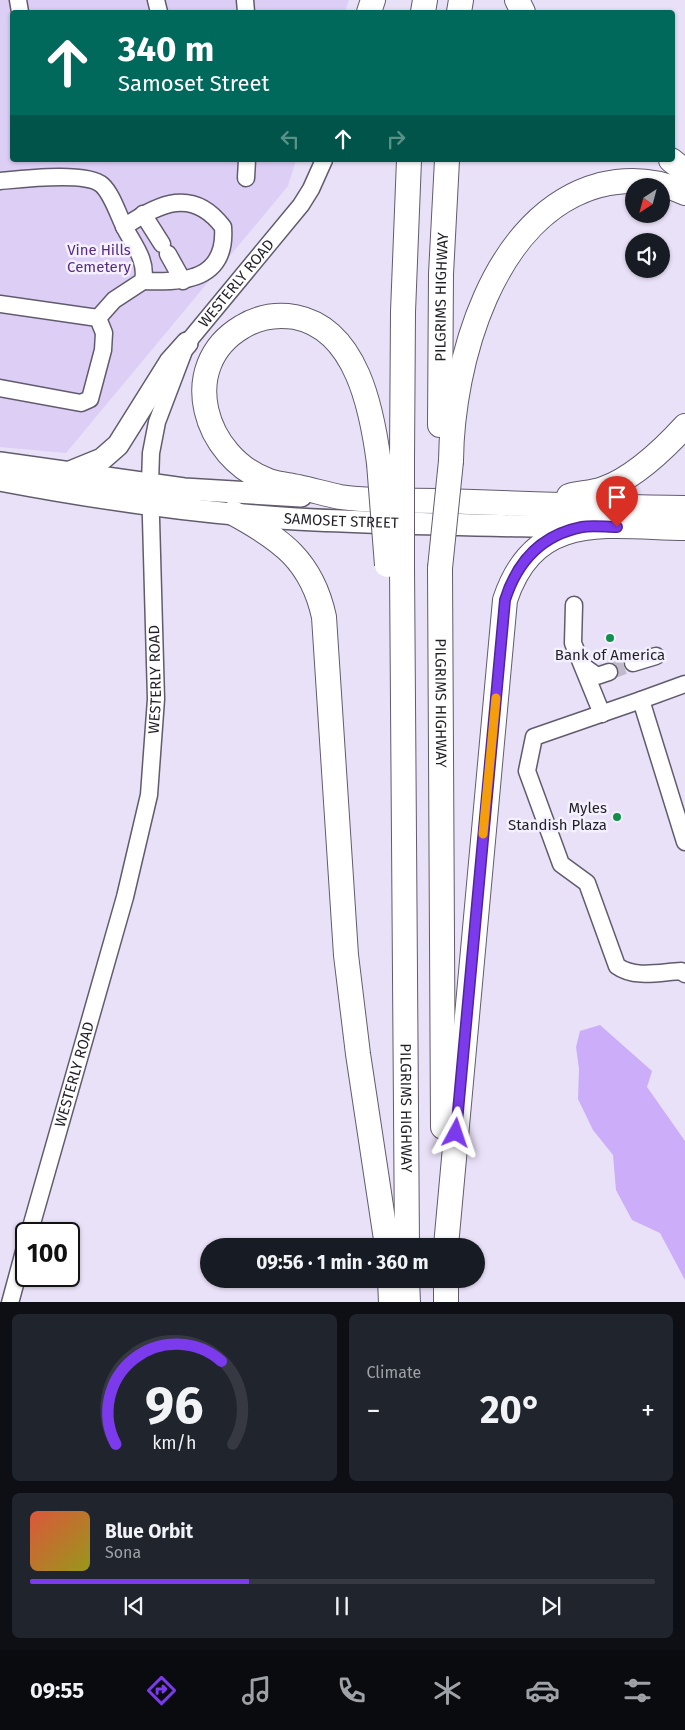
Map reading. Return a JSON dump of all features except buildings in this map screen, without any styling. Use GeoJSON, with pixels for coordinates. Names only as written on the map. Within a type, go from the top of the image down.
{"type":"FeatureCollection","features":[{"type":"Feature","properties":{"kind":"highway"},"geometry":{"type":"LineString","coordinates":[[395,566],[402,458],[403,312],[410,162]]}},
{"type":"Feature","properties":{"kind":"highway","name":"PILGRIMS HIGHWAY"},"geometry":{"type":"LineString","coordinates":[[445,1238],[439,720],[440,568],[445,462],[441,274],[447,162]]}},
{"type":"Feature","properties":{"kind":"highway"},"geometry":{"type":"LineString","coordinates":[[674,162],[685,171]]}},
{"type":"Feature","properties":{"kind":"highway"},"geometry":{"type":"LineString","coordinates":[[445,462],[469,341],[481,308],[497,275],[532,228],[548,211],[567,198],[589,188],[613,182],[653,182],[685,193]]}},
{"type":"Feature","properties":{"kind":"highway"},"geometry":{"type":"LineString","coordinates":[[342,497],[268,481],[245,468],[219,440],[210,424],[203,396],[210,363],[226,338],[246,324],[268,317],[302,319],[323,329],[342,349],[358,376],[372,419],[395,566]]}},
{"type":"Feature","properties":{"kind":"highway"},"geometry":{"type":"LineString","coordinates":[[535,504],[594,492],[616,482],[654,456],[685,426]]}},
{"type":"Feature","properties":{"kind":"highway","name":"SAMOSET STREET"},"geometry":{"type":"LineString","coordinates":[[342,497],[685,508]]}},
{"type":"Feature","properties":{"kind":"highway"},"geometry":{"type":"LineString","coordinates":[[233,513],[269,534],[298,558],[314,584],[324,617],[346,956],[358,1054],[386,1238]]}},
{"type":"Feature","properties":{"kind":"highway"},"geometry":{"type":"LineString","coordinates":[[446,1238],[505,600],[519,567],[530,553],[552,538],[582,527]]}},
{"type":"Feature","properties":{"kind":"highway","name":"SAMOSET STREET"},"geometry":{"type":"LineString","coordinates":[[582,527],[685,528]]}},
{"type":"Feature","properties":{"kind":"highway","name":"PILGRIMS HIGHWAY"},"geometry":{"type":"LineString","coordinates":[[395,566],[388,619],[402,674],[407,1238]]}},
{"type":"Feature","properties":{"kind":"highway"},"geometry":{"type":"LineString","coordinates":[[390,1288],[391,1302]]}},
{"type":"Feature","properties":{"kind":"highway"},"geometry":{"type":"LineString","coordinates":[[407,1288],[408,1302]]}},
{"type":"Feature","properties":{"kind":"highway"},"geometry":{"type":"LineString","coordinates":[[446,1288],[446,1302]]}},
{"type":"Feature","properties":{"kind":"main road"},"geometry":{"type":"LineString","coordinates":[[67,472],[102,459],[118,445],[170,362],[188,343]]}},
{"type":"Feature","properties":{"kind":"main road","name":"SAMOSET STREET"},"geometry":{"type":"LineString","coordinates":[[0,463],[67,472],[233,513],[415,524],[582,527]]}},
{"type":"Feature","properties":{"kind":"main road","name":"SAMOSET STREET"},"geometry":{"type":"LineString","coordinates":[[0,480],[79,494],[242,493],[342,497]]}},
{"type":"Feature","properties":{"kind":"street"},"geometry":{"type":"LineString","coordinates":[[246,178],[247,162]]}},
{"type":"Feature","properties":{"kind":"street","name":"WESTERLY ROAD"},"geometry":{"type":"LineString","coordinates":[[32,1222],[123,904],[149,795],[156,708],[150,493],[152,453],[157,422],[188,343],[300,205],[311,189],[323,162]]}},
{"type":"Feature","properties":{"kind":"street"},"geometry":{"type":"LineString","coordinates":[[0,180],[74,177],[101,183],[109,194],[124,227],[142,259],[145,274],[143,281]]}},
{"type":"Feature","properties":{"kind":"street"},"geometry":{"type":"LineString","coordinates":[[98,318],[114,300],[143,281],[183,281],[206,272],[222,251],[223,227],[210,211],[188,203],[170,204],[143,214],[124,227]]}},
{"type":"Feature","properties":{"kind":"street"},"geometry":{"type":"LineString","coordinates":[[143,214],[183,281]]}},
{"type":"Feature","properties":{"kind":"street"},"geometry":{"type":"LineString","coordinates":[[0,304],[98,318]]}},
{"type":"Feature","properties":{"kind":"street"},"geometry":{"type":"LineString","coordinates":[[0,388],[81,403],[90,399],[103,350],[104,333],[98,318]]}},
{"type":"Feature","properties":{"kind":"street"},"geometry":{"type":"LineString","coordinates":[[574,605],[573,643],[602,714]]}},
{"type":"Feature","properties":{"kind":"street"},"geometry":{"type":"LineString","coordinates":[[634,663],[656,656]]}},
{"type":"Feature","properties":{"kind":"street"},"geometry":{"type":"LineString","coordinates":[[583,666],[597,676],[608,672]]}},
{"type":"Feature","properties":{"kind":"street"},"geometry":{"type":"LineString","coordinates":[[685,684],[534,737],[527,771],[561,864],[587,883],[618,966],[625,971],[641,974],[682,971],[685,974]]}},
{"type":"Feature","properties":{"kind":"street"},"geometry":{"type":"LineString","coordinates":[[641,700],[685,842]]}},
{"type":"Feature","properties":{"kind":"street"},"geometry":{"type":"LineString","coordinates":[[10,1302],[15,1284]]}},
{"type":"Feature","properties":{"kind":"green space","name":"Vine Hills Cemetery"},"geometry":{"type":"Polygon","coordinates":[[[0,0],[349,0],[346,10],[10,10],[10,162],[295,162],[288,186],[66,453],[0,447],[0,0]]]}},
{"type":"Feature","properties":{"kind":"shaded area"},"geometry":{"type":"Polygon","coordinates":[[[600,1025],[652,1071],[647,1087],[685,1141],[685,1280],[660,1233],[632,1220],[616,1190],[613,1155],[593,1130],[578,1099],[579,1069],[576,1047],[580,1031],[600,1025]]]}},
{"type":"Feature","properties":{"kind":"tunnel"},"geometry":{"type":"LineString","coordinates":[[609,672],[633,663]]}},
{"type":"Feature","properties":{"kind":"slow traffic"},"geometry":{"type":"LineString","coordinates":[[483,834],[496,698]]}},
{"type":"Feature","properties":{"kind":"place","name":"Bank of America"},"geometry":{"type":"Point","coordinates":[610,638]}},
{"type":"Feature","properties":{"kind":"place","name":"Myles Standish Plaza"},"geometry":{"type":"Point","coordinates":[617,817]}},
{"type":"Feature","properties":{"kind":"route"},"geometry":{"type":"LineString","coordinates":[[456,1133],[505,600],[510,583],[519,567],[530,553],[542,544],[552,538],[582,527],[617,527]]}}]}
